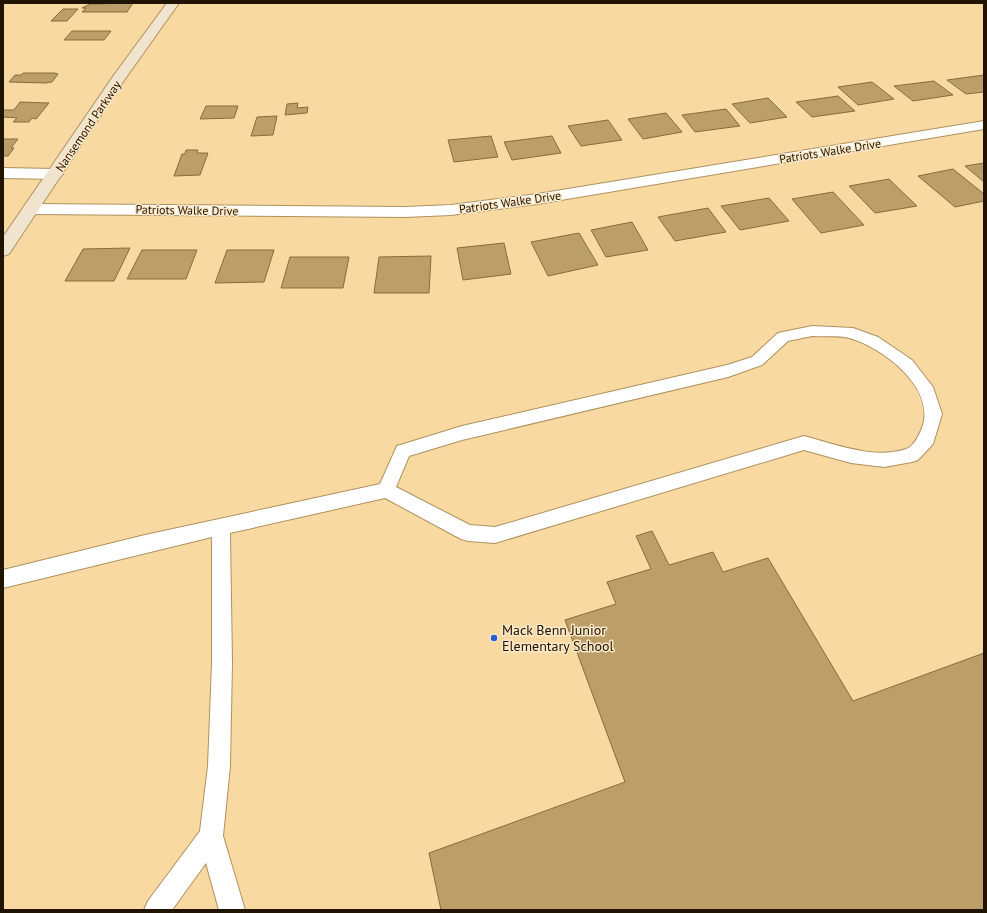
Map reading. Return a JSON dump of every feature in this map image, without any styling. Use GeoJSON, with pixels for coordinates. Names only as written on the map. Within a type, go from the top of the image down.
{"type":"FeatureCollection","features":[{"type":"Feature","properties":{"kind":"main road","name":"Nansemond Parkway"},"geometry":{"type":"LineString","coordinates":[[3,250],[119,78],[173,3]]}},
{"type":"Feature","properties":{"kind":"street","name":"Patriots Walke Drive"},"geometry":{"type":"LineString","coordinates":[[31,209],[398,212],[451,210],[537,199],[984,125]]}},
{"type":"Feature","properties":{"kind":"street"},"geometry":{"type":"LineString","coordinates":[[3,173],[55,174]]}},
{"type":"Feature","properties":{"kind":"lane"},"geometry":{"type":"LineString","coordinates":[[3,579],[145,544],[386,490],[468,533],[495,535],[804,443],[851,456],[884,460],[912,455],[927,439],[934,414],[927,391],[907,364],[873,341],[848,332],[812,331],[782,337],[756,360],[728,371],[462,432],[403,451],[386,490]]}},
{"type":"Feature","properties":{"kind":"lane"},"geometry":{"type":"LineString","coordinates":[[221,527],[222,671],[219,766],[211,836],[232,910]]}},
{"type":"Feature","properties":{"kind":"lane"},"geometry":{"type":"LineString","coordinates":[[157,910],[211,836]]}},
{"type":"Feature","properties":{"kind":"building"},"geometry":{"type":"Polygon","coordinates":[[[133,3],[127,12],[82,12],[86,8],[82,8],[90,4],[133,3]]]}},
{"type":"Feature","properties":{"kind":"building"},"geometry":{"type":"Polygon","coordinates":[[[63,9],[78,9],[67,21],[51,21],[63,9]]]}},
{"type":"Feature","properties":{"kind":"building"},"geometry":{"type":"Polygon","coordinates":[[[72,31],[111,31],[104,40],[64,40],[72,31]]]}},
{"type":"Feature","properties":{"kind":"building"},"geometry":{"type":"Polygon","coordinates":[[[23,73],[58,74],[52,82],[9,82],[15,75],[21,75],[23,73]]]}},
{"type":"Feature","properties":{"kind":"building"},"geometry":{"type":"Polygon","coordinates":[[[984,75],[984,92],[966,94],[947,80],[984,75]]]}},
{"type":"Feature","properties":{"kind":"building"},"geometry":{"type":"Polygon","coordinates":[[[934,81],[953,95],[913,101],[894,86],[934,81]]]}},
{"type":"Feature","properties":{"kind":"building"},"geometry":{"type":"Polygon","coordinates":[[[872,82],[894,99],[858,105],[838,87],[872,82]]]}},
{"type":"Feature","properties":{"kind":"building"},"geometry":{"type":"Polygon","coordinates":[[[838,96],[855,111],[812,117],[796,102],[838,96]]]}},
{"type":"Feature","properties":{"kind":"building"},"geometry":{"type":"Polygon","coordinates":[[[768,98],[787,117],[750,123],[732,104],[768,98]]]}},
{"type":"Feature","properties":{"kind":"building"},"geometry":{"type":"Polygon","coordinates":[[[20,102],[49,103],[36,119],[32,118],[29,122],[13,122],[17,118],[3,117],[3,110],[14,110],[20,102]]]}},
{"type":"Feature","properties":{"kind":"building"},"geometry":{"type":"Polygon","coordinates":[[[298,103],[297,108],[308,107],[307,113],[285,115],[287,104],[298,103]]]}},
{"type":"Feature","properties":{"kind":"building"},"geometry":{"type":"Polygon","coordinates":[[[206,106],[238,106],[234,118],[200,119],[206,106]]]}},
{"type":"Feature","properties":{"kind":"building"},"geometry":{"type":"Polygon","coordinates":[[[726,109],[740,126],[695,132],[682,115],[726,109]]]}},
{"type":"Feature","properties":{"kind":"building"},"geometry":{"type":"Polygon","coordinates":[[[666,113],[682,132],[643,139],[628,119],[666,113]]]}},
{"type":"Feature","properties":{"kind":"building"},"geometry":{"type":"Polygon","coordinates":[[[277,116],[273,135],[251,136],[257,117],[277,116]]]}},
{"type":"Feature","properties":{"kind":"building"},"geometry":{"type":"Polygon","coordinates":[[[608,120],[622,140],[581,146],[568,126],[608,120]]]}},
{"type":"Feature","properties":{"kind":"building"},"geometry":{"type":"Polygon","coordinates":[[[491,136],[498,157],[454,162],[448,140],[491,136]]]}},
{"type":"Feature","properties":{"kind":"building"},"geometry":{"type":"Polygon","coordinates":[[[552,136],[561,153],[512,160],[504,142],[552,136]]]}},
{"type":"Feature","properties":{"kind":"building"},"geometry":{"type":"Polygon","coordinates":[[[3,139],[18,139],[11,148],[14,148],[8,156],[3,156],[3,139]]]}},
{"type":"Feature","properties":{"kind":"building"},"geometry":{"type":"Polygon","coordinates":[[[186,150],[198,150],[197,153],[208,153],[200,175],[174,176],[182,154],[185,154],[186,150]]]}},
{"type":"Feature","properties":{"kind":"building"},"geometry":{"type":"Polygon","coordinates":[[[984,163],[984,182],[965,166],[984,163]]]}},
{"type":"Feature","properties":{"kind":"building"},"geometry":{"type":"Polygon","coordinates":[[[953,169],[984,194],[984,201],[955,207],[918,176],[953,169]]]}},
{"type":"Feature","properties":{"kind":"building"},"geometry":{"type":"Polygon","coordinates":[[[889,179],[917,206],[875,213],[849,186],[889,179]]]}},
{"type":"Feature","properties":{"kind":"building"},"geometry":{"type":"Polygon","coordinates":[[[833,192],[864,225],[821,233],[792,199],[833,192]]]}},
{"type":"Feature","properties":{"kind":"building"},"geometry":{"type":"Polygon","coordinates":[[[769,198],[789,221],[740,230],[721,206],[769,198]]]}},
{"type":"Feature","properties":{"kind":"building"},"geometry":{"type":"Polygon","coordinates":[[[708,208],[726,232],[675,241],[658,217],[708,208]]]}},
{"type":"Feature","properties":{"kind":"building"},"geometry":{"type":"Polygon","coordinates":[[[632,222],[648,250],[606,257],[591,230],[632,222]]]}},
{"type":"Feature","properties":{"kind":"building"},"geometry":{"type":"Polygon","coordinates":[[[579,233],[598,265],[548,276],[531,242],[579,233]]]}},
{"type":"Feature","properties":{"kind":"building"},"geometry":{"type":"Polygon","coordinates":[[[504,243],[511,274],[463,280],[457,248],[504,243]]]}},
{"type":"Feature","properties":{"kind":"building"},"geometry":{"type":"Polygon","coordinates":[[[130,248],[114,281],[65,281],[83,249],[130,248]]]}},
{"type":"Feature","properties":{"kind":"building"},"geometry":{"type":"Polygon","coordinates":[[[142,250],[197,250],[186,279],[127,279],[142,250]]]}},
{"type":"Feature","properties":{"kind":"building"},"geometry":{"type":"Polygon","coordinates":[[[227,250],[274,250],[264,282],[215,283],[227,250]]]}},
{"type":"Feature","properties":{"kind":"building"},"geometry":{"type":"Polygon","coordinates":[[[431,256],[429,293],[374,293],[379,257],[431,256]]]}},
{"type":"Feature","properties":{"kind":"building"},"geometry":{"type":"Polygon","coordinates":[[[290,257],[349,257],[343,288],[281,288],[290,257]]]}},
{"type":"Feature","properties":{"kind":"building"},"geometry":{"type":"Polygon","coordinates":[[[652,531],[669,565],[713,552],[723,572],[768,558],[853,701],[984,653],[984,910],[441,910],[429,853],[625,782],[565,620],[616,604],[607,582],[651,569],[636,536],[652,531]]]}},
{"type":"Feature","properties":{"kind":"place","name":"Mack Benn Junior Elementary School"},"geometry":{"type":"Point","coordinates":[494,638]}}]}
